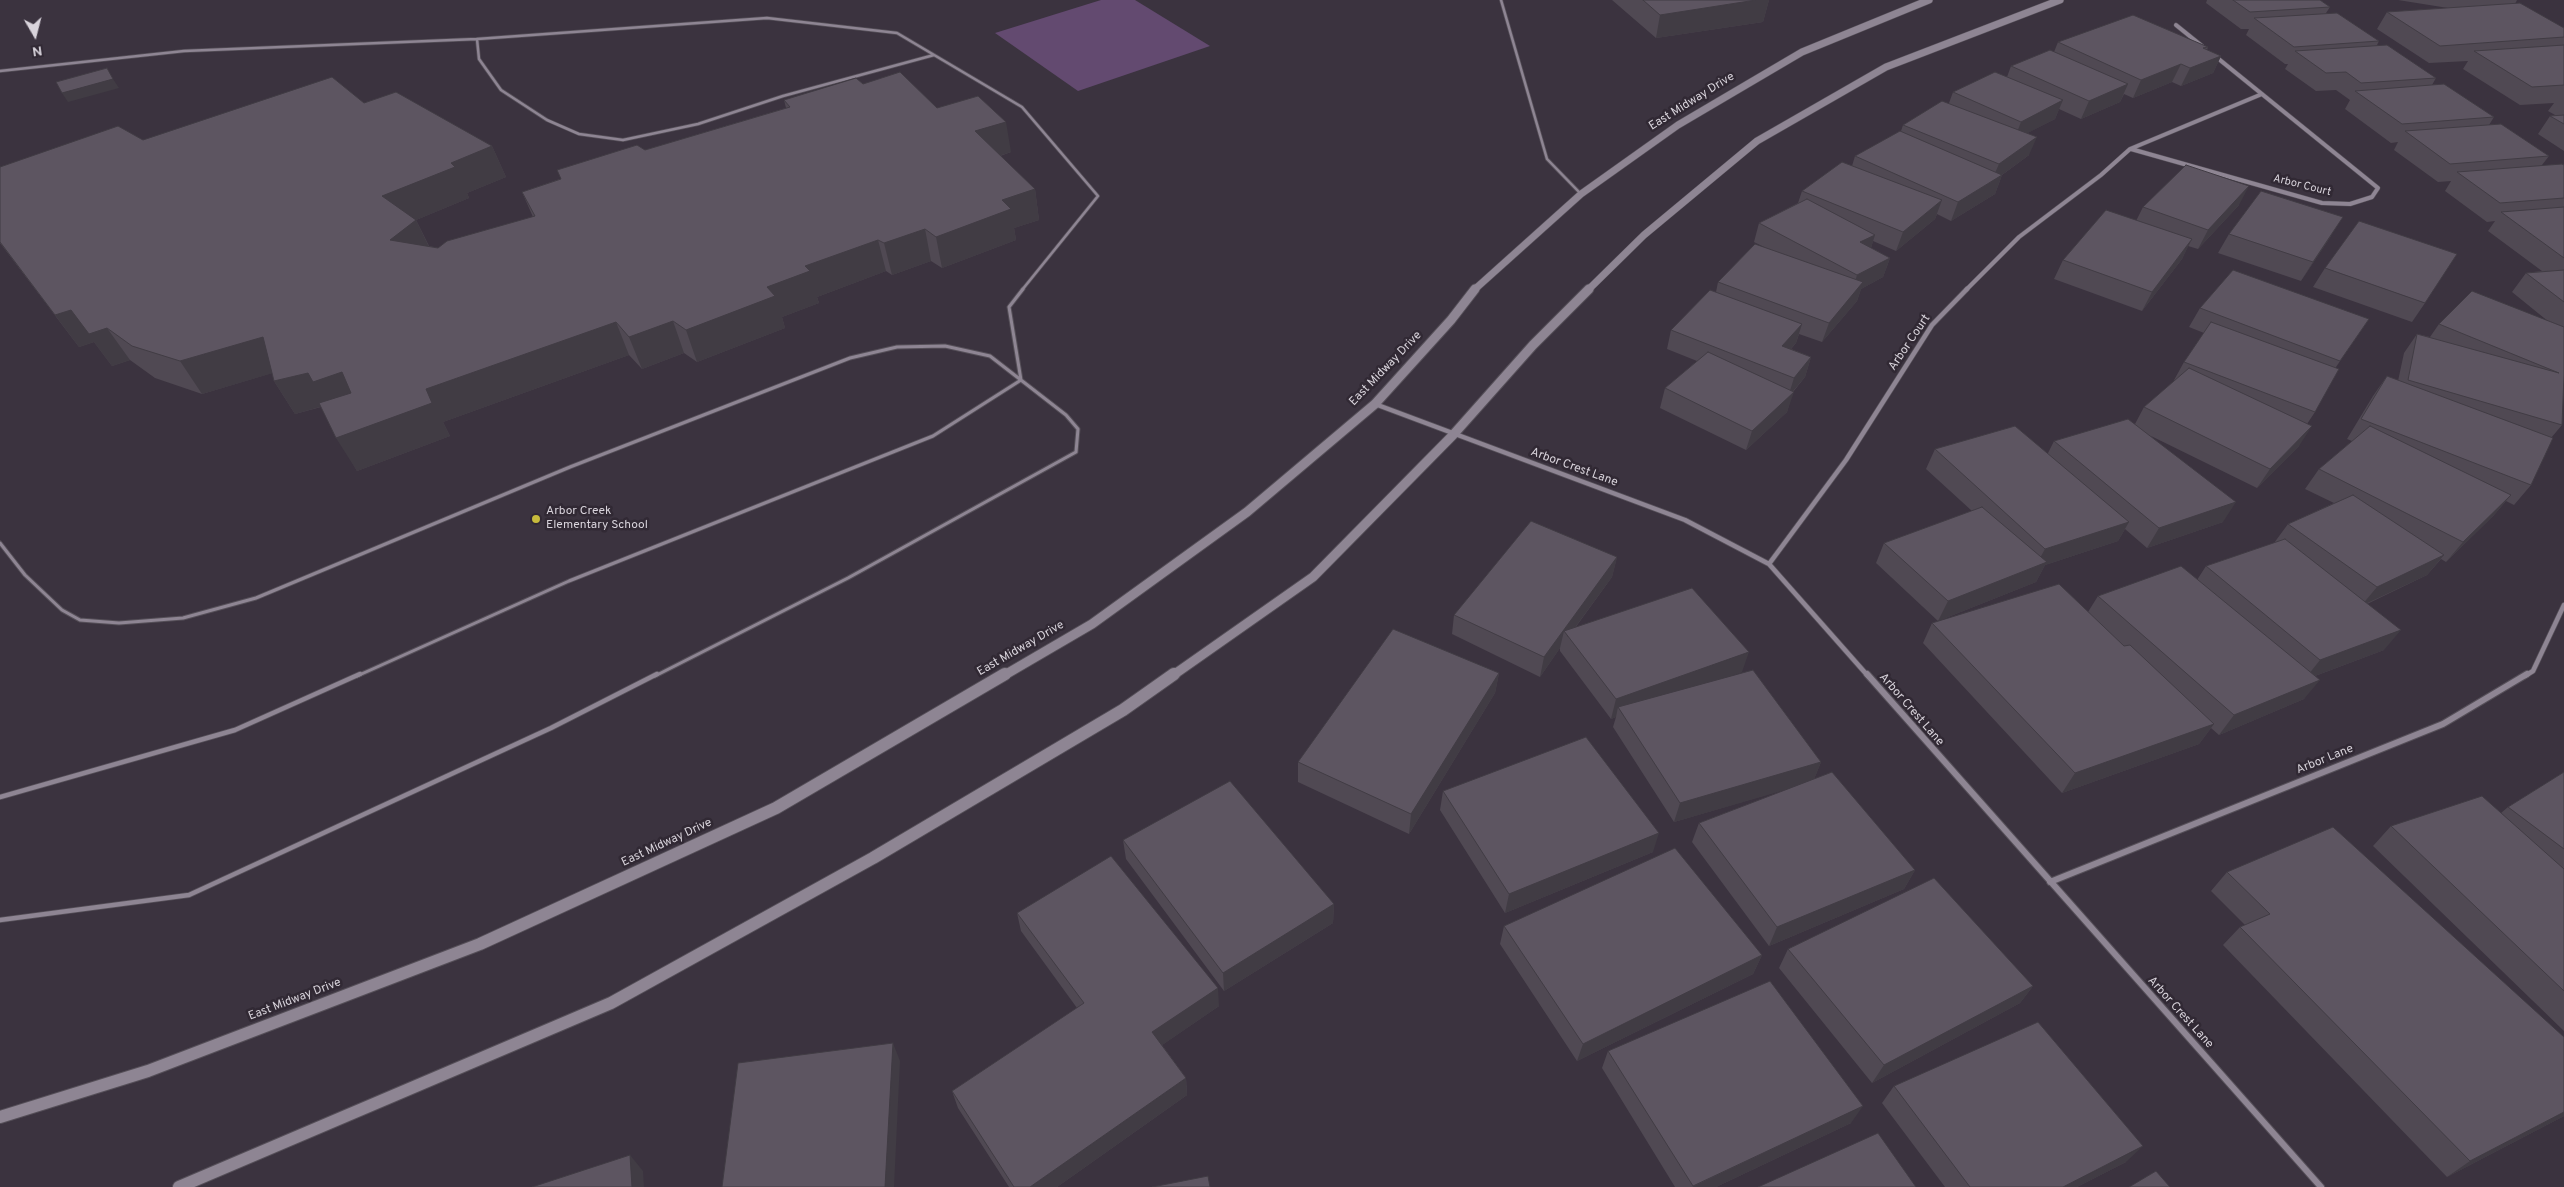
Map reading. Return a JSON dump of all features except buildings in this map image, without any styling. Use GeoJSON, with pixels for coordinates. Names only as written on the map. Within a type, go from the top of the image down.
{"type":"FeatureCollection","features":[{"type":"Feature","properties":{"kind":"main road","name":"East Midway Drive"},"geometry":{"type":"LineString","coordinates":[[0,1117],[148,1071],[480,944],[776,808],[1092,624],[1247,512],[1374,404],[1451,320],[1477,287],[1581,194],[1678,124],[1802,52],[1929,0]]}},
{"type":"Feature","properties":{"kind":"main road"},"geometry":{"type":"LineString","coordinates":[[179,1187],[611,1003],[873,858],[1123,710],[1313,577],[1453,435],[1533,344],[1644,235],[1757,141],[1886,67],[2060,0]]}},
{"type":"Feature","properties":{"kind":"street"},"geometry":{"type":"LineString","coordinates":[[2176,25],[2205,48]]}},
{"type":"Feature","properties":{"kind":"street","name":"Arbor Court"},"geometry":{"type":"LineString","coordinates":[[2130,149],[2322,203],[2350,204],[2372,198],[2378,188],[2212,53]]}},
{"type":"Feature","properties":{"kind":"street","name":"Arbor Court"},"geometry":{"type":"LineString","coordinates":[[1769,564],[1846,460],[1932,325],[2019,237],[2101,175],[2130,149],[2262,94]]}},
{"type":"Feature","properties":{"kind":"street","name":"Arbor Crest Lane"},"geometry":{"type":"LineString","coordinates":[[1374,404],[1685,520],[1769,564],[2321,1187]]}},
{"type":"Feature","properties":{"kind":"street","name":"Arbor Lane"},"geometry":{"type":"LineString","coordinates":[[2050,882],[2444,724],[2533,671],[2564,605]]}},
{"type":"Feature","properties":{"kind":"lane"},"geometry":{"type":"LineString","coordinates":[[1501,0],[1547,159],[1581,194]]}},
{"type":"Feature","properties":{"kind":"lane"},"geometry":{"type":"LineString","coordinates":[[0,71],[184,51],[477,39],[767,18],[897,33],[1022,107],[1098,196],[1009,307],[1021,380]]}},
{"type":"Feature","properties":{"kind":"lane"},"geometry":{"type":"LineString","coordinates":[[477,39],[479,59],[501,90],[547,120],[578,134],[623,140],[698,124],[784,96],[935,55]]}},
{"type":"Feature","properties":{"kind":"lane"},"geometry":{"type":"LineString","coordinates":[[0,543],[24,575],[62,610],[80,620],[118,624],[183,618],[256,598],[570,467],[850,358],[897,347],[945,346],[990,356],[1066,415],[1078,430],[1076,452],[848,578],[551,728],[189,895],[0,920]]}},
{"type":"Feature","properties":{"kind":"lane"},"geometry":{"type":"LineString","coordinates":[[0,797],[235,730],[569,581],[933,436],[1021,380]]}},
{"type":"Feature","properties":{"kind":"shaded area"},"geometry":{"type":"Polygon","coordinates":[[[1101,0],[1135,0],[1210,46],[1078,91],[995,33],[1101,0]]]}},
{"type":"Feature","properties":{"kind":"place","name":"Arbor Creek Elementary School"},"geometry":{"type":"Point","coordinates":[536,519]}}]}
